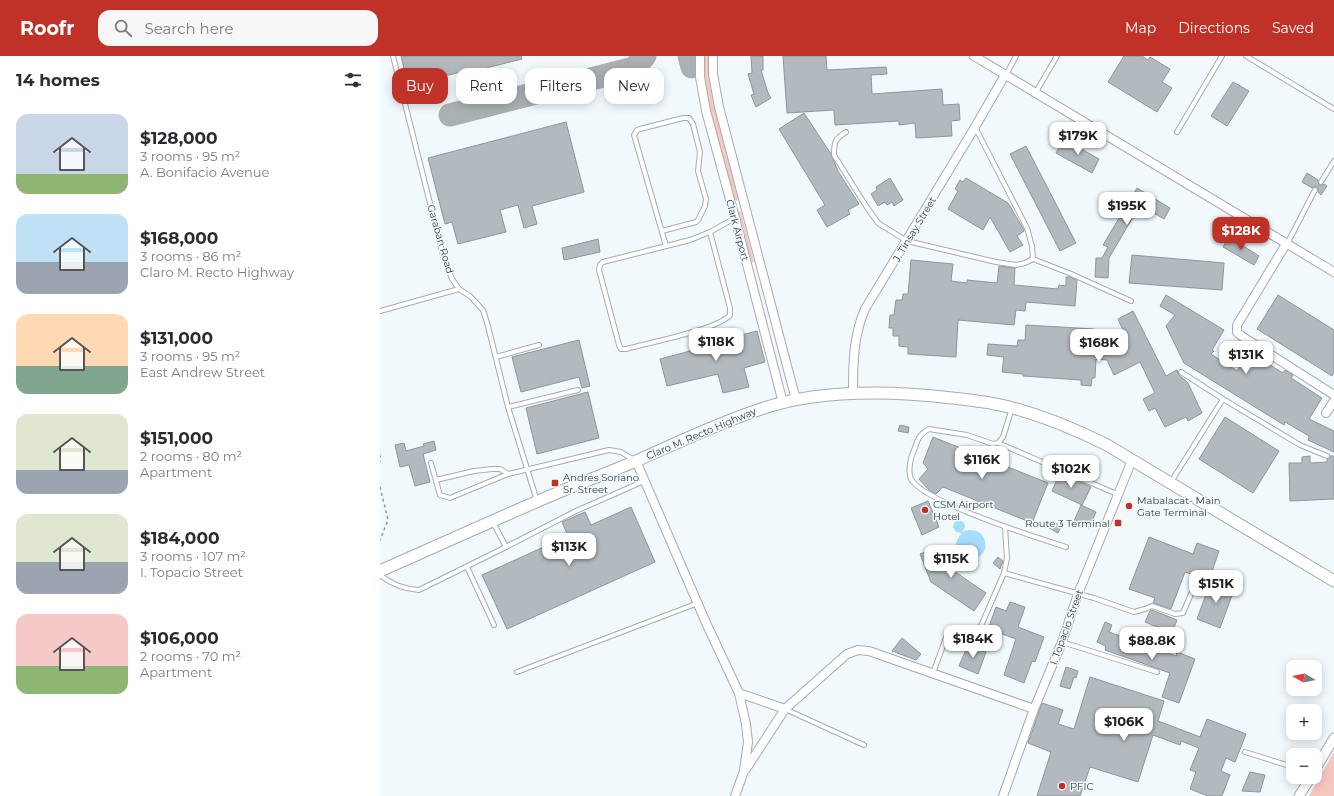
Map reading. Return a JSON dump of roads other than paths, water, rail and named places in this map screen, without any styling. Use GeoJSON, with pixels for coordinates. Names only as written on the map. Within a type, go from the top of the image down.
{"type":"FeatureCollection","features":[{"type":"Feature","properties":{"kind":"main road","name":"Claro M. Recto Highway"},"geometry":{"type":"LineString","coordinates":[[380,571],[715,426],[762,408],[796,400],[854,393],[913,394],[968,400],[1011,413],[1035,415],[1107,445],[1334,581]]}},
{"type":"Feature","properties":{"kind":"street","name":"Clark Airport"},"geometry":{"type":"LineString","coordinates":[[700,56],[702,95],[733,208],[783,403]]}},
{"type":"Feature","properties":{"kind":"street","name":"Clark Airport"},"geometry":{"type":"LineString","coordinates":[[713,56],[715,91],[796,400]]}},
{"type":"Feature","properties":{"kind":"street"},"geometry":{"type":"LineString","coordinates":[[974,56],[1334,272]]}},
{"type":"Feature","properties":{"kind":"street","name":"J. Tinsay Street"},"geometry":{"type":"LineString","coordinates":[[854,393],[854,350],[861,319],[871,299],[976,127],[1005,75]]}},
{"type":"Feature","properties":{"kind":"street"},"geometry":{"type":"LineString","coordinates":[[733,208],[745,204]]}},
{"type":"Feature","properties":{"kind":"street"},"geometry":{"type":"LineString","coordinates":[[1286,244],[1236,325],[1237,332],[1334,395]]}},
{"type":"Feature","properties":{"kind":"street"},"geometry":{"type":"LineString","coordinates":[[1326,414],[1334,401]]}},
{"type":"Feature","properties":{"kind":"street","name":"I. Topacio Street"},"geometry":{"type":"LineString","coordinates":[[1003,796],[1034,709],[1062,642],[1078,594],[1117,494],[1132,460]]}},
{"type":"Feature","properties":{"kind":"street"},"geometry":{"type":"LineString","coordinates":[[636,461],[707,625],[740,693],[748,742],[744,771],[735,796]]}},
{"type":"Feature","properties":{"kind":"street"},"geometry":{"type":"LineString","coordinates":[[744,771],[784,709],[847,654],[858,650],[869,650],[1034,709]]}},
{"type":"Feature","properties":{"kind":"street"},"geometry":{"type":"LineString","coordinates":[[740,693],[784,709]]}},
{"type":"Feature","properties":{"kind":"street"},"geometry":{"type":"LineString","coordinates":[[1322,758],[1334,738]]}},
{"type":"Feature","properties":{"kind":"street"},"geometry":{"type":"LineString","coordinates":[[1299,796],[1306,784]]}},
{"type":"Feature","properties":{"kind":"lane","name":"Garaban Road"},"geometry":{"type":"LineString","coordinates":[[393,56],[443,255],[452,279],[459,289],[470,296],[483,310],[508,407],[538,502]]}},
{"type":"Feature","properties":{"kind":"lane"},"geometry":{"type":"LineString","coordinates":[[1005,75],[1016,56]]}},
{"type":"Feature","properties":{"kind":"lane"},"geometry":{"type":"LineString","coordinates":[[1036,92],[1057,56]]}},
{"type":"Feature","properties":{"kind":"lane"},"geometry":{"type":"LineString","coordinates":[[1176,132],[1222,56]]}},
{"type":"Feature","properties":{"kind":"lane"},"geometry":{"type":"LineString","coordinates":[[1246,56],[1334,109]]}},
{"type":"Feature","properties":{"kind":"lane"},"geometry":{"type":"LineString","coordinates":[[662,231],[696,222],[706,203],[698,171],[700,152],[693,124],[689,118],[683,118],[640,129],[637,130],[634,135],[666,246]]}},
{"type":"Feature","properties":{"kind":"lane"},"geometry":{"type":"LineString","coordinates":[[976,127],[1027,228],[1032,246],[1033,259]]}},
{"type":"Feature","properties":{"kind":"lane"},"geometry":{"type":"LineString","coordinates":[[846,132],[837,137],[834,145],[834,155],[878,223],[907,241],[996,262],[1016,265],[1033,259],[1069,273],[1131,302]]}},
{"type":"Feature","properties":{"kind":"lane"},"geometry":{"type":"LineString","coordinates":[[1320,182],[1334,161]]}},
{"type":"Feature","properties":{"kind":"lane"},"geometry":{"type":"LineString","coordinates":[[1286,244],[1315,190]]}},
{"type":"Feature","properties":{"kind":"lane"},"geometry":{"type":"LineString","coordinates":[[710,232],[730,308],[730,315],[725,320],[712,327],[621,349],[618,345],[600,265],[603,262],[690,240],[710,232],[735,218]]}},
{"type":"Feature","properties":{"kind":"lane"},"geometry":{"type":"LineString","coordinates":[[380,311],[459,289]]}},
{"type":"Feature","properties":{"kind":"lane"},"geometry":{"type":"LineString","coordinates":[[496,357],[539,345]]}},
{"type":"Feature","properties":{"kind":"lane"},"geometry":{"type":"LineString","coordinates":[[1181,372],[1300,445],[1327,456]]}},
{"type":"Feature","properties":{"kind":"lane"},"geometry":{"type":"LineString","coordinates":[[508,407],[578,390]]}},
{"type":"Feature","properties":{"kind":"lane"},"geometry":{"type":"LineString","coordinates":[[1170,483],[1223,399]]}},
{"type":"Feature","properties":{"kind":"lane"},"geometry":{"type":"LineString","coordinates":[[1011,413],[1003,436],[998,442],[993,444],[967,435],[929,429],[920,434],[911,458],[910,478],[917,488],[937,498],[1005,527],[1066,547]]}},
{"type":"Feature","properties":{"kind":"lane"},"geometry":{"type":"LineString","coordinates":[[998,442],[1117,494]]}},
{"type":"Feature","properties":{"kind":"lane"},"geometry":{"type":"LineString","coordinates":[[431,463],[440,496],[450,498],[508,474],[609,450],[621,452],[636,461]]}},
{"type":"Feature","properties":{"kind":"lane"},"geometry":{"type":"LineString","coordinates":[[436,480],[492,469],[500,469],[508,474]]}},
{"type":"Feature","properties":{"kind":"lane"},"geometry":{"type":"LineString","coordinates":[[380,575],[386,581],[404,589],[419,590],[576,511],[645,481]]}},
{"type":"Feature","properties":{"kind":"lane"},"geometry":{"type":"LineString","coordinates":[[493,521],[506,547]]}},
{"type":"Feature","properties":{"kind":"lane"},"geometry":{"type":"LineString","coordinates":[[933,673],[951,628],[974,630],[981,626],[1004,573],[1007,558],[1005,527]]}},
{"type":"Feature","properties":{"kind":"lane"},"geometry":{"type":"LineString","coordinates":[[467,567],[494,625]]}},
{"type":"Feature","properties":{"kind":"lane"},"geometry":{"type":"LineString","coordinates":[[1004,573],[1134,612],[1152,606],[1175,614],[1184,613],[1191,594]]}},
{"type":"Feature","properties":{"kind":"lane"},"geometry":{"type":"LineString","coordinates":[[516,672],[698,603]]}},
{"type":"Feature","properties":{"kind":"lane"},"geometry":{"type":"LineString","coordinates":[[1062,642],[1157,672]]}},
{"type":"Feature","properties":{"kind":"lane"},"geometry":{"type":"LineString","coordinates":[[784,709],[864,745]]}},
{"type":"Feature","properties":{"kind":"lane"},"geometry":{"type":"LineString","coordinates":[[1245,752],[1286,765]]}},
{"type":"Feature","properties":{"kind":"water"},"geometry":{"type":"Polygon","coordinates":[[[957,520],[962,521],[964,524],[965,527],[962,532],[972,530],[979,532],[984,537],[985,550],[981,555],[974,558],[967,558],[960,555],[956,550],[956,542],[962,533],[956,532],[953,527],[957,520]]]}},
{"type":"Feature","properties":{"kind":"place","name":"Andres Soriano Sr. Street"},"geometry":{"type":"Point","coordinates":[555,483]}},
{"type":"Feature","properties":{"kind":"place","name":"Mabalacat- Main Gate Terminal"},"geometry":{"type":"Point","coordinates":[1129,506]}},
{"type":"Feature","properties":{"kind":"place","name":"CSM Airport Hotel"},"geometry":{"type":"Point","coordinates":[925,510]}},
{"type":"Feature","properties":{"kind":"place","name":"Route 3 Terminal"},"geometry":{"type":"Point","coordinates":[1118,523]}},
{"type":"Feature","properties":{"kind":"place","name":"PFIC"},"geometry":{"type":"Point","coordinates":[1062,786]}}]}
